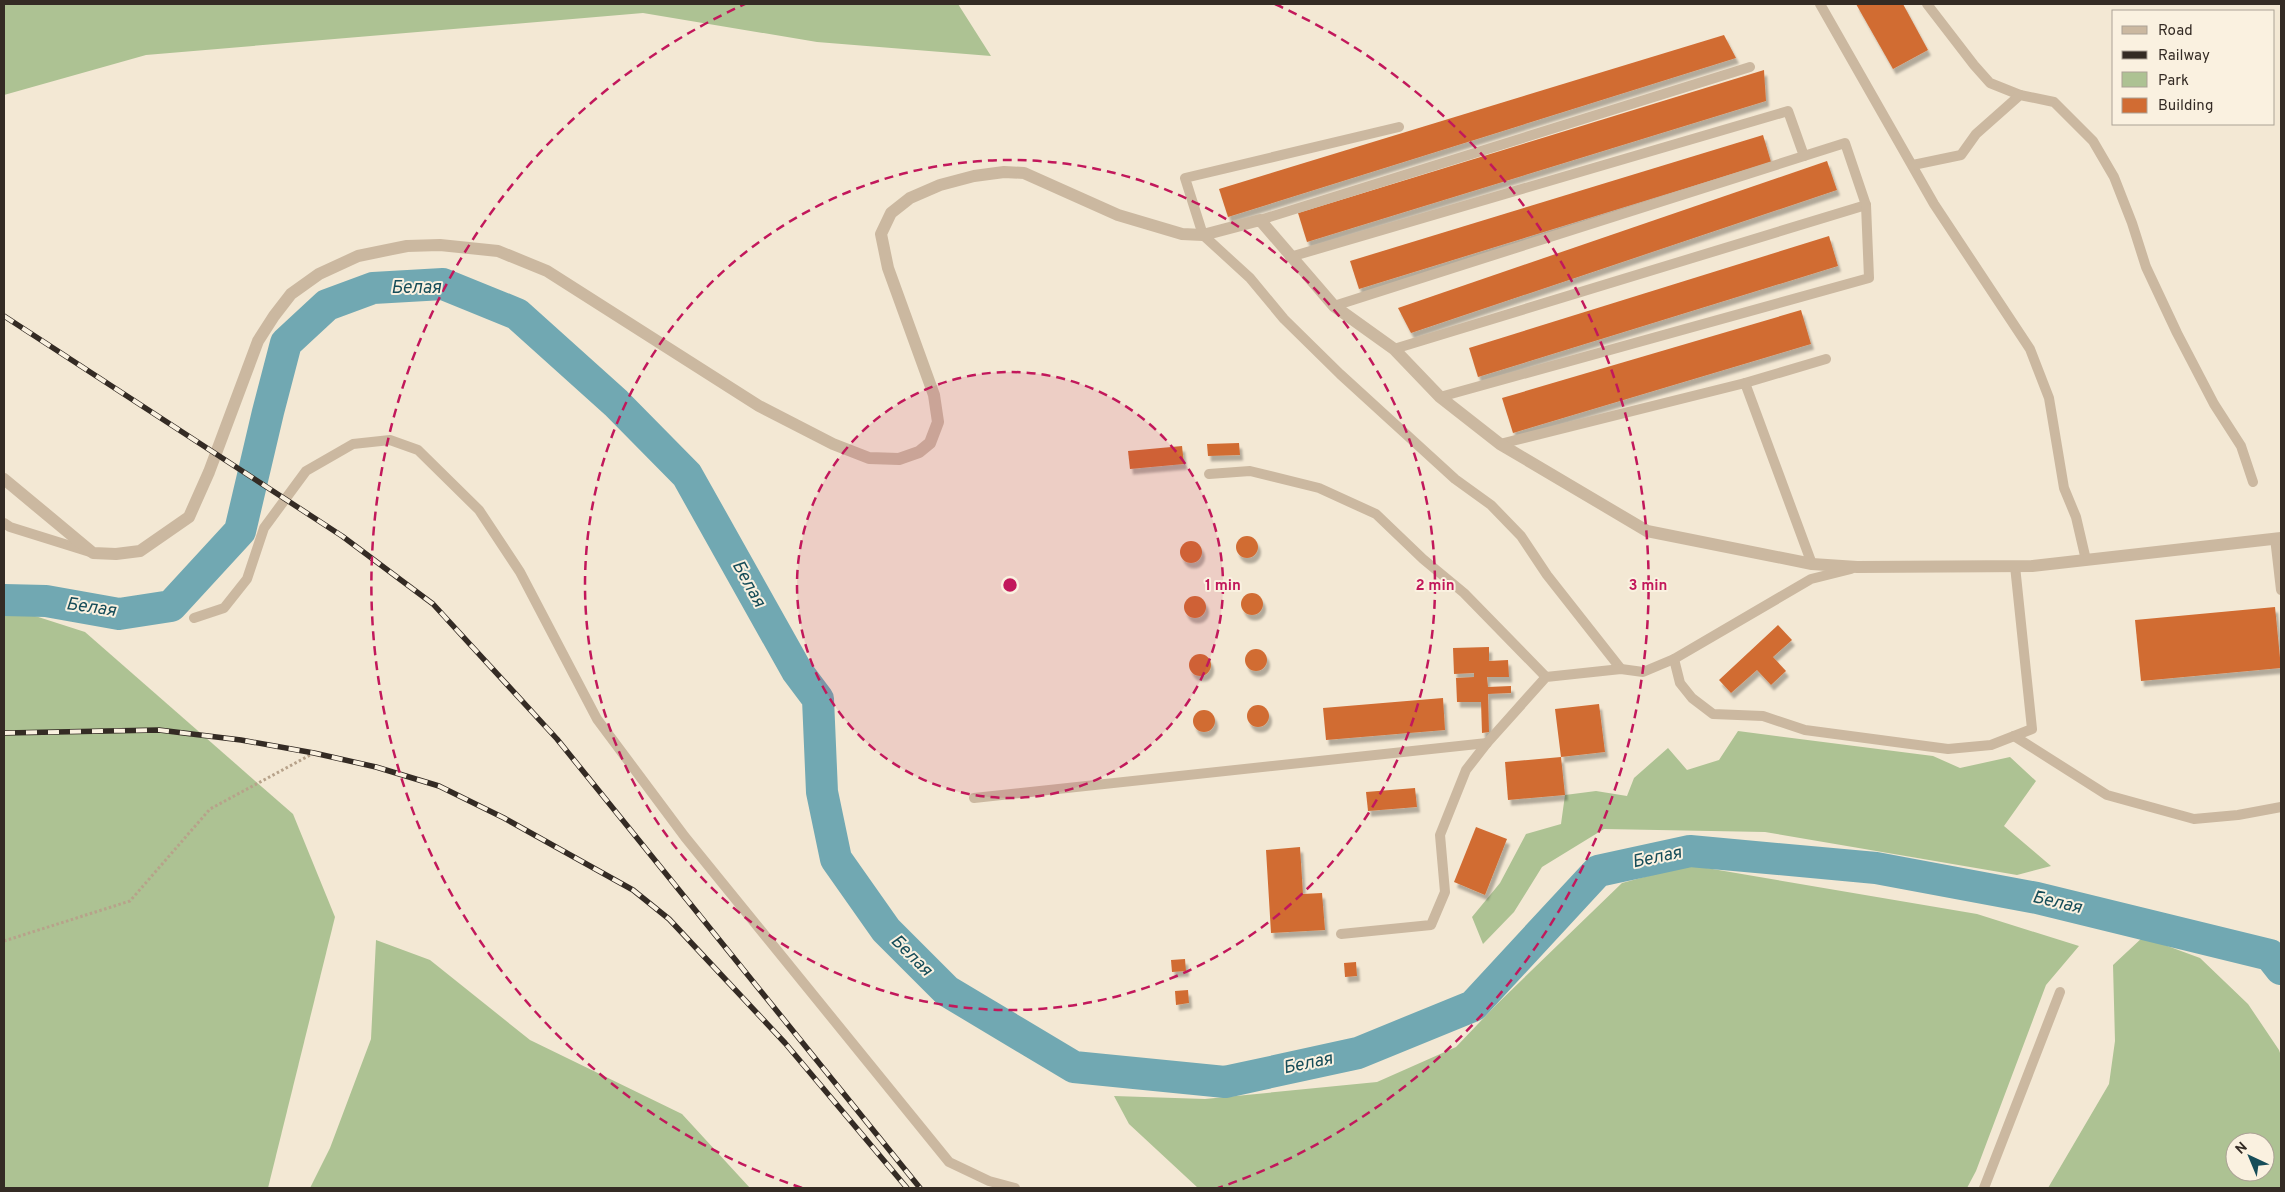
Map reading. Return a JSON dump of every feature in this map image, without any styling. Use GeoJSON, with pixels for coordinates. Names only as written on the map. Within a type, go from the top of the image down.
{"type":"FeatureCollection","features":[{"type":"Feature","properties":{"kind":"street"},"geometry":{"type":"LineString","coordinates":[[4,479],[93,553],[116,554],[140,551],[189,517],[209,472],[255,350],[274,316],[291,294],[319,274],[358,256],[407,246],[440,245],[498,252],[547,271],[759,406],[833,444],[869,458],[899,458],[919,452],[930,443],[938,422],[934,395],[888,268],[881,234],[891,213],[910,198],[940,185],[974,176],[1004,172],[1024,173],[1118,215],[1182,234],[1203,235],[1260,220],[1334,306],[1394,350],[1440,396],[1500,444],[1647,531],[1812,564],[1856,567],[2014,566],[2086,560],[2278,538]]}},
{"type":"Feature","properties":{"kind":"lane"},"geometry":{"type":"LineString","coordinates":[[1820,4],[1934,204],[2030,349],[2049,398],[2064,488],[2076,517],[2086,560]]}},
{"type":"Feature","properties":{"kind":"lane"},"geometry":{"type":"LineString","coordinates":[[1927,4],[1968,58],[1990,83],[2020,95],[2054,102],[2093,141],[2114,177],[2132,223],[2146,267],[2214,404],[2241,446],[2253,482]]}},
{"type":"Feature","properties":{"kind":"lane"},"geometry":{"type":"LineString","coordinates":[[1260,220],[1750,66]]}},
{"type":"Feature","properties":{"kind":"lane"},"geometry":{"type":"LineString","coordinates":[[1913,166],[1961,154],[1976,134],[2020,95]]}},
{"type":"Feature","properties":{"kind":"lane"},"geometry":{"type":"LineString","coordinates":[[1290,257],[1788,111],[1804,156]]}},
{"type":"Feature","properties":{"kind":"lane"},"geometry":{"type":"LineString","coordinates":[[1399,127],[1185,178],[1203,235],[1250,278],[1284,319],[1340,374],[1456,479],[1490,505],[1515,530],[1547,575],[1621,669]]}},
{"type":"Feature","properties":{"kind":"lane"},"geometry":{"type":"LineString","coordinates":[[1334,306],[1845,143],[1866,204],[1869,278],[1440,396]]}},
{"type":"Feature","properties":{"kind":"lane"},"geometry":{"type":"LineString","coordinates":[[1394,350],[1866,204]]}},
{"type":"Feature","properties":{"kind":"lane"},"geometry":{"type":"LineString","coordinates":[[1500,444],[1745,383],[1826,360]]}},
{"type":"Feature","properties":{"kind":"lane"},"geometry":{"type":"LineString","coordinates":[[1745,383],[1812,564]]}},
{"type":"Feature","properties":{"kind":"lane"},"geometry":{"type":"LineString","coordinates":[[194,618],[224,608],[248,580],[264,528],[306,471],[353,444],[390,440],[418,450],[478,510],[520,572],[596,719],[685,837],[949,1162],[989,1181],[1015,1188]]}},
{"type":"Feature","properties":{"kind":"lane"},"geometry":{"type":"LineString","coordinates":[[1208,474],[1250,471],[1319,488],[1376,514],[1423,559],[1464,593],[1546,677]]}},
{"type":"Feature","properties":{"kind":"lane"},"geometry":{"type":"LineString","coordinates":[[4,523],[10,527],[93,553]]}},
{"type":"Feature","properties":{"kind":"lane"},"geometry":{"type":"LineString","coordinates":[[2278,538],[2281,590]]}},
{"type":"Feature","properties":{"kind":"lane"},"geometry":{"type":"LineString","coordinates":[[1674,659],[1680,683],[1692,698],[1713,714],[1763,716],[1805,730],[1948,749],[1991,745],[2032,728],[2014,566]]}},
{"type":"Feature","properties":{"kind":"lane"},"geometry":{"type":"LineString","coordinates":[[1341,934],[1431,925],[1445,892],[1440,834],[1466,770],[1487,743],[1546,677],[1621,669],[1643,672],[1674,659],[1811,579],[1856,567]]}},
{"type":"Feature","properties":{"kind":"lane"},"geometry":{"type":"LineString","coordinates":[[2014,736],[2107,795],[2194,819],[2281,807]]}},
{"type":"Feature","properties":{"kind":"lane"},"geometry":{"type":"LineString","coordinates":[[974,798],[1487,743]]}},
{"type":"Feature","properties":{"kind":"lane"},"geometry":{"type":"LineString","coordinates":[[1984,1188],[2060,992]]}},
{"type":"Feature","properties":{"kind":"path"},"geometry":{"type":"LineString","coordinates":[[4,941],[130,901],[210,808],[314,753]]}},
{"type":"Feature","properties":{"kind":"green space"},"geometry":{"type":"Polygon","coordinates":[[[4,4],[958,4],[991,56],[817,42],[643,13],[146,55],[4,95],[4,4]]]}},
{"type":"Feature","properties":{"kind":"green space"},"geometry":{"type":"Polygon","coordinates":[[[4,606],[85,632],[293,814],[335,917],[268,1188],[4,1188],[4,606]]]}},
{"type":"Feature","properties":{"kind":"green space"},"geometry":{"type":"Polygon","coordinates":[[[1738,731],[1933,756],[1960,768],[2010,757],[2036,781],[2004,826],[2051,866],[2017,875],[1765,832],[1604,829],[1542,867],[1514,912],[1483,944],[1472,917],[1500,883],[1526,834],[1561,824],[1565,795],[1596,791],[1627,796],[1634,778],[1668,748],[1687,770],[1719,760],[1738,731]]]}},
{"type":"Feature","properties":{"kind":"green space"},"geometry":{"type":"Polygon","coordinates":[[[1689,865],[1977,914],[2079,946],[2046,985],[1976,1171],[1967,1188],[1198,1188],[1129,1124],[1114,1096],[1205,1099],[1377,1082],[1456,1047],[1497,1004],[1622,883],[1689,865]]]}},
{"type":"Feature","properties":{"kind":"green space"},"geometry":{"type":"Polygon","coordinates":[[[2143,937],[2200,958],[2248,1004],[2279,1050],[2281,1056],[2281,1188],[2048,1188],[2109,1084],[2115,1041],[2113,965],[2143,937]]]}},
{"type":"Feature","properties":{"kind":"green space"},"geometry":{"type":"Polygon","coordinates":[[[376,940],[430,960],[530,1040],[682,1114],[750,1188],[310,1188],[330,1148],[371,1039],[376,940]]]}},
{"type":"Feature","properties":{"kind":"building"},"geometry":{"type":"Polygon","coordinates":[[[1856,4],[1903,4],[1928,50],[1893,69],[1856,4]]]}},
{"type":"Feature","properties":{"kind":"building"},"geometry":{"type":"Polygon","coordinates":[[[1724,35],[1736,58],[1228,217],[1219,189],[1724,35]]]}},
{"type":"Feature","properties":{"kind":"building"},"geometry":{"type":"Polygon","coordinates":[[[1764,70],[1766,101],[1307,242],[1298,213],[1764,70]]]}},
{"type":"Feature","properties":{"kind":"building"},"geometry":{"type":"Polygon","coordinates":[[[1763,135],[1771,162],[1359,289],[1350,261],[1763,135]]]}},
{"type":"Feature","properties":{"kind":"building"},"geometry":{"type":"Polygon","coordinates":[[[1827,161],[1837,190],[1411,333],[1398,308],[1827,161]]]}},
{"type":"Feature","properties":{"kind":"building"},"geometry":{"type":"Polygon","coordinates":[[[1829,236],[1838,266],[1478,377],[1469,348],[1829,236]]]}},
{"type":"Feature","properties":{"kind":"building"},"geometry":{"type":"Polygon","coordinates":[[[1801,310],[1811,344],[1513,433],[1502,398],[1801,310]]]}},
{"type":"Feature","properties":{"kind":"building"},"geometry":{"type":"Polygon","coordinates":[[[1239,443],[1240,455],[1208,456],[1207,444],[1239,443]]]}},
{"type":"Feature","properties":{"kind":"building"},"geometry":{"type":"Polygon","coordinates":[[[1182,446],[1184,464],[1130,469],[1128,451],[1182,446]]]}},
{"type":"Feature","properties":{"kind":"building"},"geometry":{"type":"Polygon","coordinates":[[[1247,536],[1255,539],[1258,547],[1255,555],[1247,558],[1239,555],[1236,547],[1239,539],[1247,536]]]}},
{"type":"Feature","properties":{"kind":"building"},"geometry":{"type":"Polygon","coordinates":[[[1191,541],[1201,548],[1202,552],[1195,562],[1191,563],[1181,556],[1180,552],[1187,542],[1191,541]]]}},
{"type":"Feature","properties":{"kind":"building"},"geometry":{"type":"Polygon","coordinates":[[[1248,593],[1256,593],[1263,600],[1263,608],[1256,615],[1248,615],[1241,608],[1241,600],[1248,593]]]}},
{"type":"Feature","properties":{"kind":"building"},"geometry":{"type":"Polygon","coordinates":[[[1195,596],[1203,599],[1206,607],[1203,615],[1195,618],[1187,615],[1184,607],[1187,599],[1195,596]]]}},
{"type":"Feature","properties":{"kind":"building"},"geometry":{"type":"Polygon","coordinates":[[[2275,607],[2281,668],[2141,681],[2135,620],[2275,607]]]}},
{"type":"Feature","properties":{"kind":"building"},"geometry":{"type":"Polygon","coordinates":[[[1778,625],[1792,640],[1773,657],[1786,671],[1771,685],[1757,670],[1731,693],[1719,680],[1778,625]]]}},
{"type":"Feature","properties":{"kind":"building"},"geometry":{"type":"Polygon","coordinates":[[[1489,647],[1489,661],[1508,660],[1509,677],[1487,677],[1488,687],[1511,686],[1511,693],[1488,694],[1489,732],[1482,733],[1481,702],[1457,702],[1456,678],[1474,677],[1474,673],[1454,674],[1453,648],[1489,647]]]}},
{"type":"Feature","properties":{"kind":"building"},"geometry":{"type":"Polygon","coordinates":[[[1256,649],[1264,652],[1267,660],[1264,668],[1256,671],[1248,668],[1245,660],[1248,652],[1256,649]]]}},
{"type":"Feature","properties":{"kind":"building"},"geometry":{"type":"Polygon","coordinates":[[[1200,654],[1210,661],[1211,665],[1204,675],[1200,676],[1190,669],[1189,665],[1196,655],[1200,654]]]}},
{"type":"Feature","properties":{"kind":"building"},"geometry":{"type":"Polygon","coordinates":[[[1443,698],[1445,730],[1326,740],[1323,708],[1443,698]]]}},
{"type":"Feature","properties":{"kind":"building"},"geometry":{"type":"Polygon","coordinates":[[[1599,704],[1605,752],[1561,757],[1555,709],[1599,704]]]}},
{"type":"Feature","properties":{"kind":"building"},"geometry":{"type":"Polygon","coordinates":[[[1258,705],[1266,708],[1269,716],[1266,724],[1258,727],[1250,724],[1247,716],[1250,708],[1258,705]]]}},
{"type":"Feature","properties":{"kind":"building"},"geometry":{"type":"Polygon","coordinates":[[[1204,710],[1212,713],[1215,721],[1212,729],[1204,732],[1196,729],[1193,721],[1196,713],[1204,710]]]}},
{"type":"Feature","properties":{"kind":"building"},"geometry":{"type":"Polygon","coordinates":[[[1561,757],[1565,795],[1508,800],[1505,762],[1561,757]]]}},
{"type":"Feature","properties":{"kind":"building"},"geometry":{"type":"Polygon","coordinates":[[[1415,788],[1417,807],[1368,811],[1366,792],[1415,788]]]}},
{"type":"Feature","properties":{"kind":"building"},"geometry":{"type":"Polygon","coordinates":[[[1476,827],[1507,839],[1485,895],[1454,882],[1476,827]]]}},
{"type":"Feature","properties":{"kind":"building"},"geometry":{"type":"Polygon","coordinates":[[[1300,847],[1303,894],[1322,893],[1325,930],[1271,933],[1266,850],[1300,847]]]}},
{"type":"Feature","properties":{"kind":"building"},"geometry":{"type":"Polygon","coordinates":[[[1185,959],[1186,971],[1172,972],[1171,960],[1185,959]]]}},
{"type":"Feature","properties":{"kind":"building"},"geometry":{"type":"Polygon","coordinates":[[[1356,962],[1357,976],[1345,977],[1344,963],[1356,962]]]}},
{"type":"Feature","properties":{"kind":"building"},"geometry":{"type":"Polygon","coordinates":[[[1188,990],[1189,1003],[1176,1005],[1175,991],[1188,990]]]}},
{"type":"Feature","properties":{"kind":"waterway","name":"Белая"},"geometry":{"type":"LineString","coordinates":[[4,600],[46,601],[119,614],[171,606],[240,531],[286,343],[327,305],[373,288],[443,284],[517,314],[616,403],[687,475],[797,671],[818,699],[822,792],[836,859],[886,930],[947,991],[1074,1067],[1225,1082],[1358,1053],[1473,1006],[1598,871],[1690,851],[1876,868],[2037,898],[2270,955],[2281,969]]}},
{"type":"Feature","properties":{"kind":"railway"},"geometry":{"type":"LineString","coordinates":[[4,316],[342,536],[433,604],[557,739],[920,1188]]}},
{"type":"Feature","properties":{"kind":"railway"},"geometry":{"type":"LineString","coordinates":[[4,733],[159,730],[241,740],[314,753],[376,767],[439,786],[504,818],[633,890],[669,919],[785,1043],[907,1188]]}}]}
